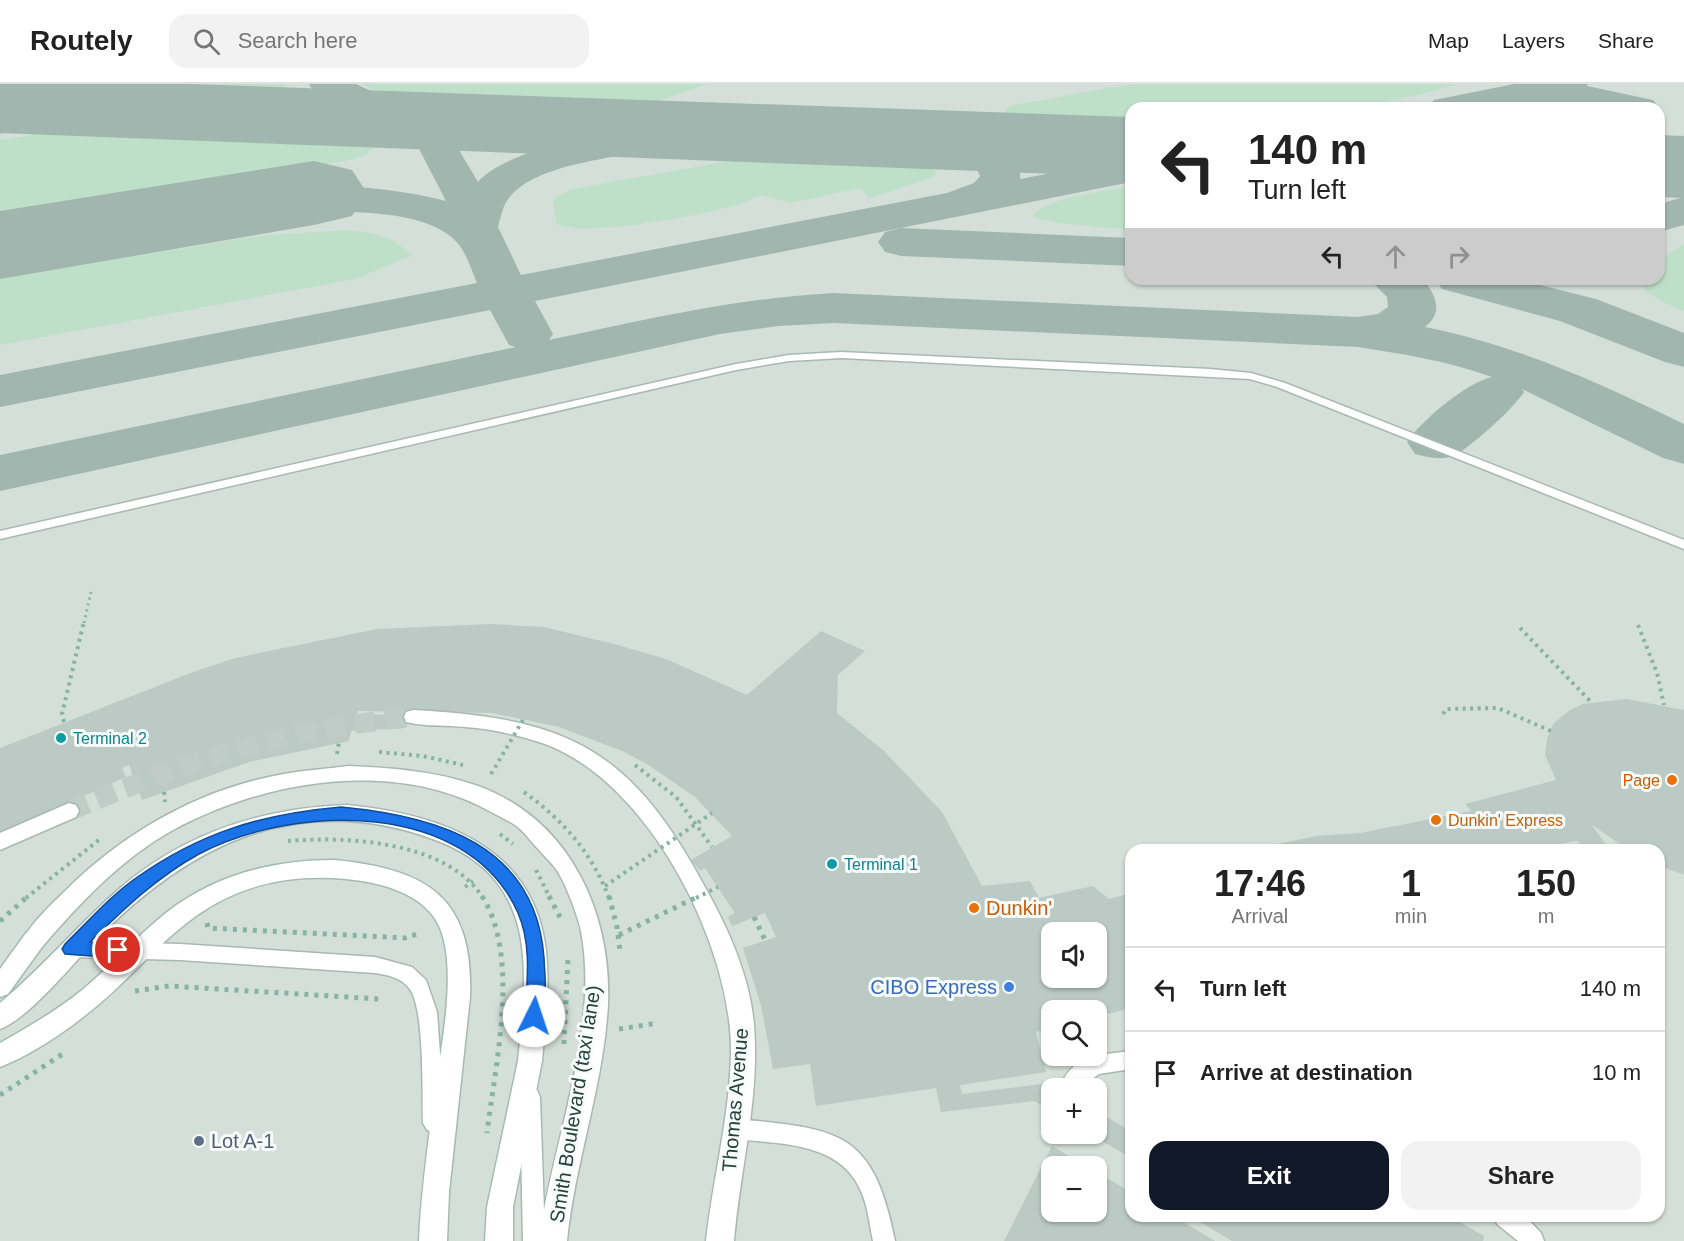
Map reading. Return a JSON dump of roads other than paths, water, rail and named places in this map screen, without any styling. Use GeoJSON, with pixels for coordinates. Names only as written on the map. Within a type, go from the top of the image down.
{"type":"FeatureCollection","features":[{"type":"Feature","properties":{"kind":"street","name":"Thomas Avenue"},"geometry":{"type":"LineString","coordinates":[[413,717],[460,719],[513,726],[556,738],[592,758],[650,814],[686,869],[721,942],[734,981],[742,1025],[736,1129],[720,1241]]}},
{"type":"Feature","properties":{"kind":"street","name":"Smith Boulevard (taxi lane)"},"geometry":{"type":"LineString","coordinates":[[34,940],[89,881],[134,845],[188,813],[254,789],[328,774],[394,773],[442,782],[506,809],[542,837],[565,866],[587,914],[595,951],[596,987],[592,1024],[558,1197],[553,1241]]}},
{"type":"Feature","properties":{"kind":"street"},"geometry":{"type":"LineString","coordinates":[[0,842],[69,811]]}},
{"type":"Feature","properties":{"kind":"street"},"geometry":{"type":"LineString","coordinates":[[0,1018],[149,877],[176,859],[214,841],[270,822],[306,815],[358,813],[407,821],[444,834],[479,852],[502,872],[519,897],[530,925],[536,957],[530,1061],[500,1207],[499,1241]]}},
{"type":"Feature","properties":{"kind":"street"},"geometry":{"type":"LineString","coordinates":[[0,1056],[46,1028],[96,993],[175,919],[203,899],[243,882],[282,872],[321,868],[362,872],[400,883],[442,911],[448,922],[459,977],[433,1241]]}},
{"type":"Feature","properties":{"kind":"street"},"geometry":{"type":"LineString","coordinates":[[0,971],[34,940]]}},
{"type":"Feature","properties":{"kind":"street"},"geometry":{"type":"LineString","coordinates":[[0,987],[34,940]]}},
{"type":"Feature","properties":{"kind":"lane"},"geometry":{"type":"LineString","coordinates":[[0,535],[736,367],[789,358],[842,355],[1251,376],[1292,389],[1684,545]]}},
{"type":"Feature","properties":{"kind":"lane"},"geometry":{"type":"LineString","coordinates":[[71,949],[375,964],[391,967],[412,978],[419,985],[426,1006],[438,1174]]}},
{"type":"Feature","properties":{"kind":"lane"},"geometry":{"type":"LineString","coordinates":[[530,1061],[534,1241]]}},
{"type":"Feature","properties":{"kind":"lane"},"geometry":{"type":"LineString","coordinates":[[1077,1078],[1095,1065],[1125,1061]]}},
{"type":"Feature","properties":{"kind":"lane"},"geometry":{"type":"LineString","coordinates":[[736,1129],[808,1137],[844,1152],[870,1182],[880,1210],[884,1241]]}},
{"type":"Feature","properties":{"kind":"lane"},"geometry":{"type":"LineString","coordinates":[[1514,1222],[1533,1241]]}},
{"type":"Feature","properties":{"kind":"tunnel"},"geometry":{"type":"LineString","coordinates":[[69,811],[154,777],[237,750],[322,730],[413,717]]}},
{"type":"Feature","properties":{"kind":"place","name":"Terminal 2"},"geometry":{"type":"Point","coordinates":[61,738]}},
{"type":"Feature","properties":{"kind":"place","name":"Page"},"geometry":{"type":"Point","coordinates":[1672,780]}},
{"type":"Feature","properties":{"kind":"place","name":"Dunkin' Express"},"geometry":{"type":"Point","coordinates":[1436,820]}},
{"type":"Feature","properties":{"kind":"place","name":"Terminal 1"},"geometry":{"type":"Point","coordinates":[832,864]}},
{"type":"Feature","properties":{"kind":"place","name":"Dunkin'"},"geometry":{"type":"Point","coordinates":[974,908]}},
{"type":"Feature","properties":{"kind":"place","name":"CIBO Express"},"geometry":{"type":"Point","coordinates":[1009,987]}},
{"type":"Feature","properties":{"kind":"place","name":"Lot A-1"},"geometry":{"type":"Point","coordinates":[199,1141]}}]}
